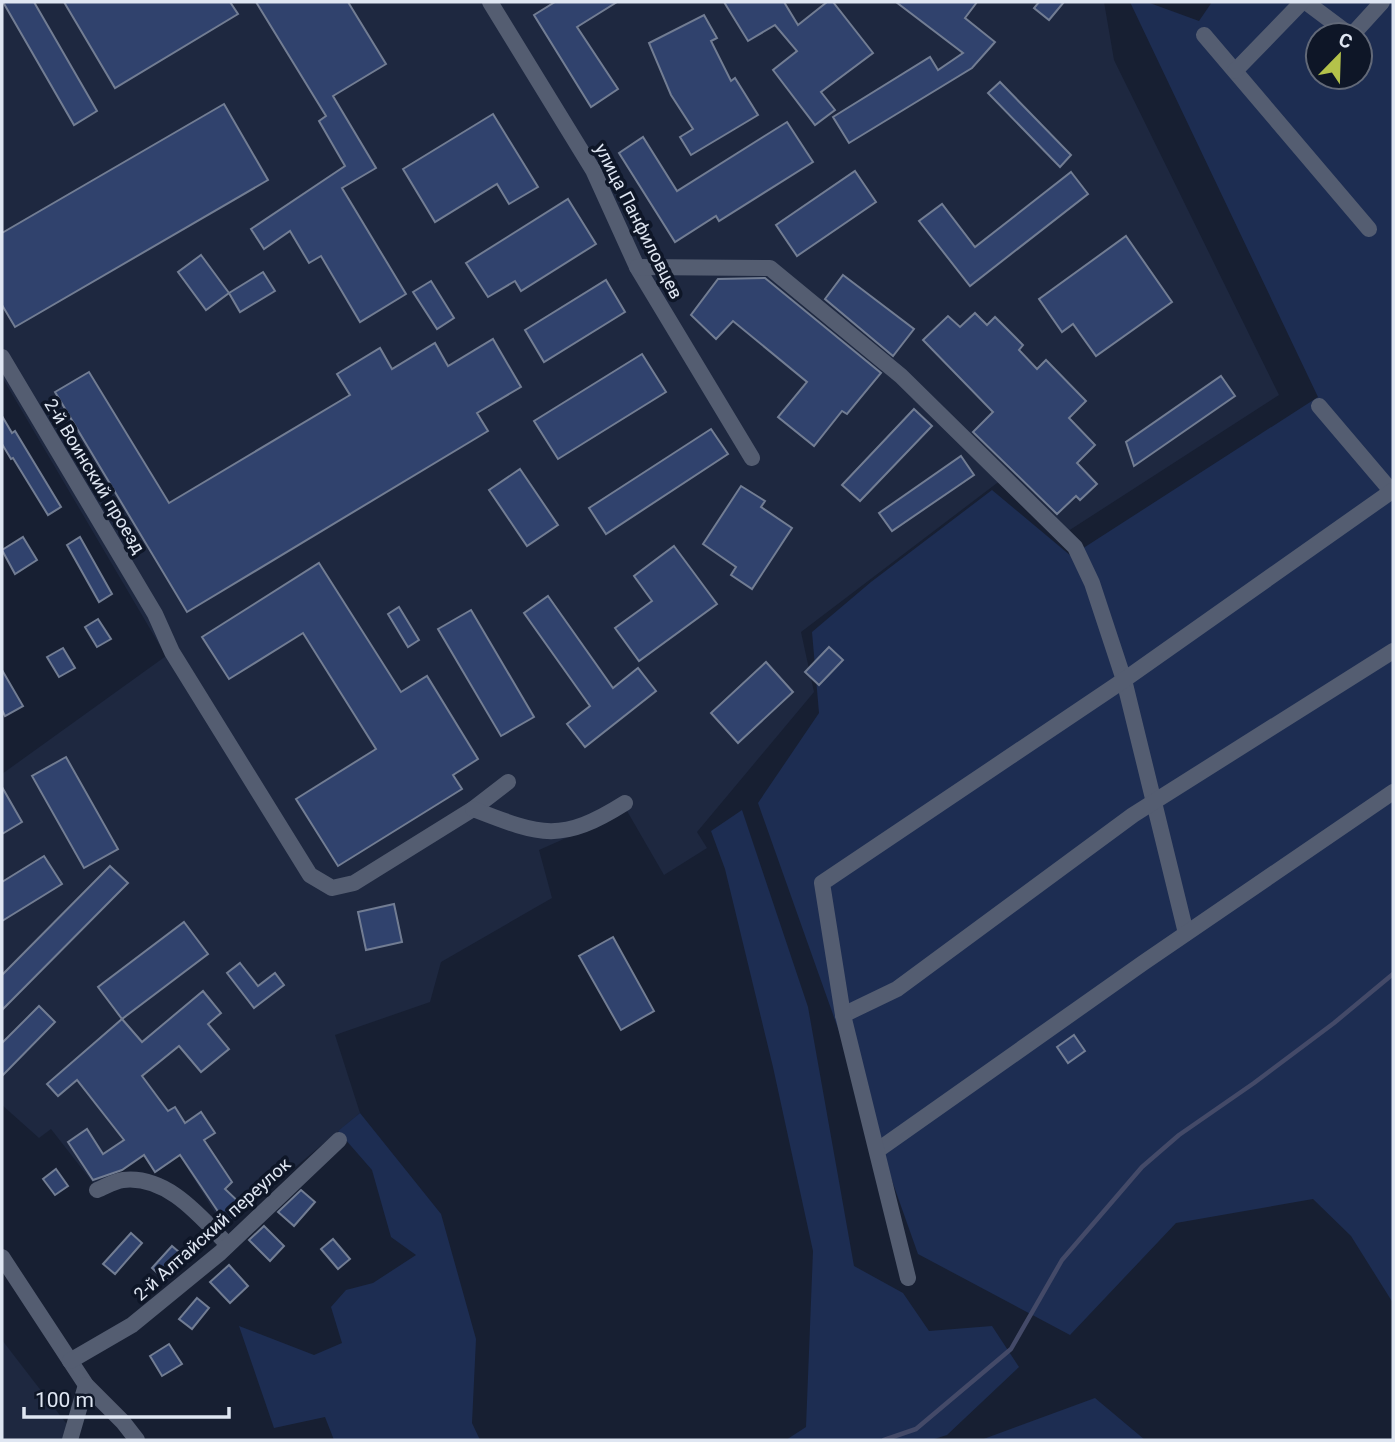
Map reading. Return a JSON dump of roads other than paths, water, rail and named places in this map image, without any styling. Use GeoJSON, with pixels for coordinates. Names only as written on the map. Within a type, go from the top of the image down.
{"type":"FeatureCollection","features":[{"type":"Feature","properties":{"kind":"street","name":"улица Панфиловцев"},"geometry":{"type":"LineString","coordinates":[[490,2],[593,170],[637,267],[752,458]]}},
{"type":"Feature","properties":{"kind":"street"},"geometry":{"type":"LineString","coordinates":[[1235,71],[1304,2],[1331,21]]}},
{"type":"Feature","properties":{"kind":"street"},"geometry":{"type":"LineString","coordinates":[[1364,21],[1382,2]]}},
{"type":"Feature","properties":{"kind":"street"},"geometry":{"type":"LineString","coordinates":[[1204,35],[1369,229]]}},
{"type":"Feature","properties":{"kind":"street"},"geometry":{"type":"LineString","coordinates":[[637,267],[770,268],[901,376],[1075,547],[1092,583],[1124,680],[1186,933]]}},
{"type":"Feature","properties":{"kind":"street","name":"2-й Воинский проезд"},"geometry":{"type":"LineString","coordinates":[[2,357],[155,614],[173,652],[310,875],[332,888],[354,883],[473,809],[508,782]]}},
{"type":"Feature","properties":{"kind":"street"},"geometry":{"type":"LineString","coordinates":[[908,1278],[843,1015],[822,883],[1124,680],[1392,492],[1319,405]]}},
{"type":"Feature","properties":{"kind":"street"},"geometry":{"type":"LineString","coordinates":[[843,1015],[897,989],[1153,802],[1393,651]]}},
{"type":"Feature","properties":{"kind":"street"},"geometry":{"type":"LineString","coordinates":[[878,1150],[1186,933],[1393,792]]}},
{"type":"Feature","properties":{"kind":"street"},"geometry":{"type":"LineString","coordinates":[[473,809],[520,828],[554,832],[570,830],[603,817],[625,803]]}},
{"type":"Feature","properties":{"kind":"street","name":"2-й Алтайский переулок"},"geometry":{"type":"LineString","coordinates":[[70,1361],[132,1325],[228,1244],[339,1140]]}},
{"type":"Feature","properties":{"kind":"street"},"geometry":{"type":"LineString","coordinates":[[97,1190],[121,1180],[146,1181],[191,1207],[228,1244]]}},
{"type":"Feature","properties":{"kind":"street"},"geometry":{"type":"LineString","coordinates":[[2,1257],[86,1385],[137,1440]]}},
{"type":"Feature","properties":{"kind":"street"},"geometry":{"type":"LineString","coordinates":[[70,1440],[86,1385]]}},
{"type":"Feature","properties":{"kind":"waterway"},"geometry":{"type":"LineString","coordinates":[[884,1440],[916,1429],[1011,1349],[1062,1260],[1142,1167],[1179,1135],[1334,1023],[1393,974]]}}]}
